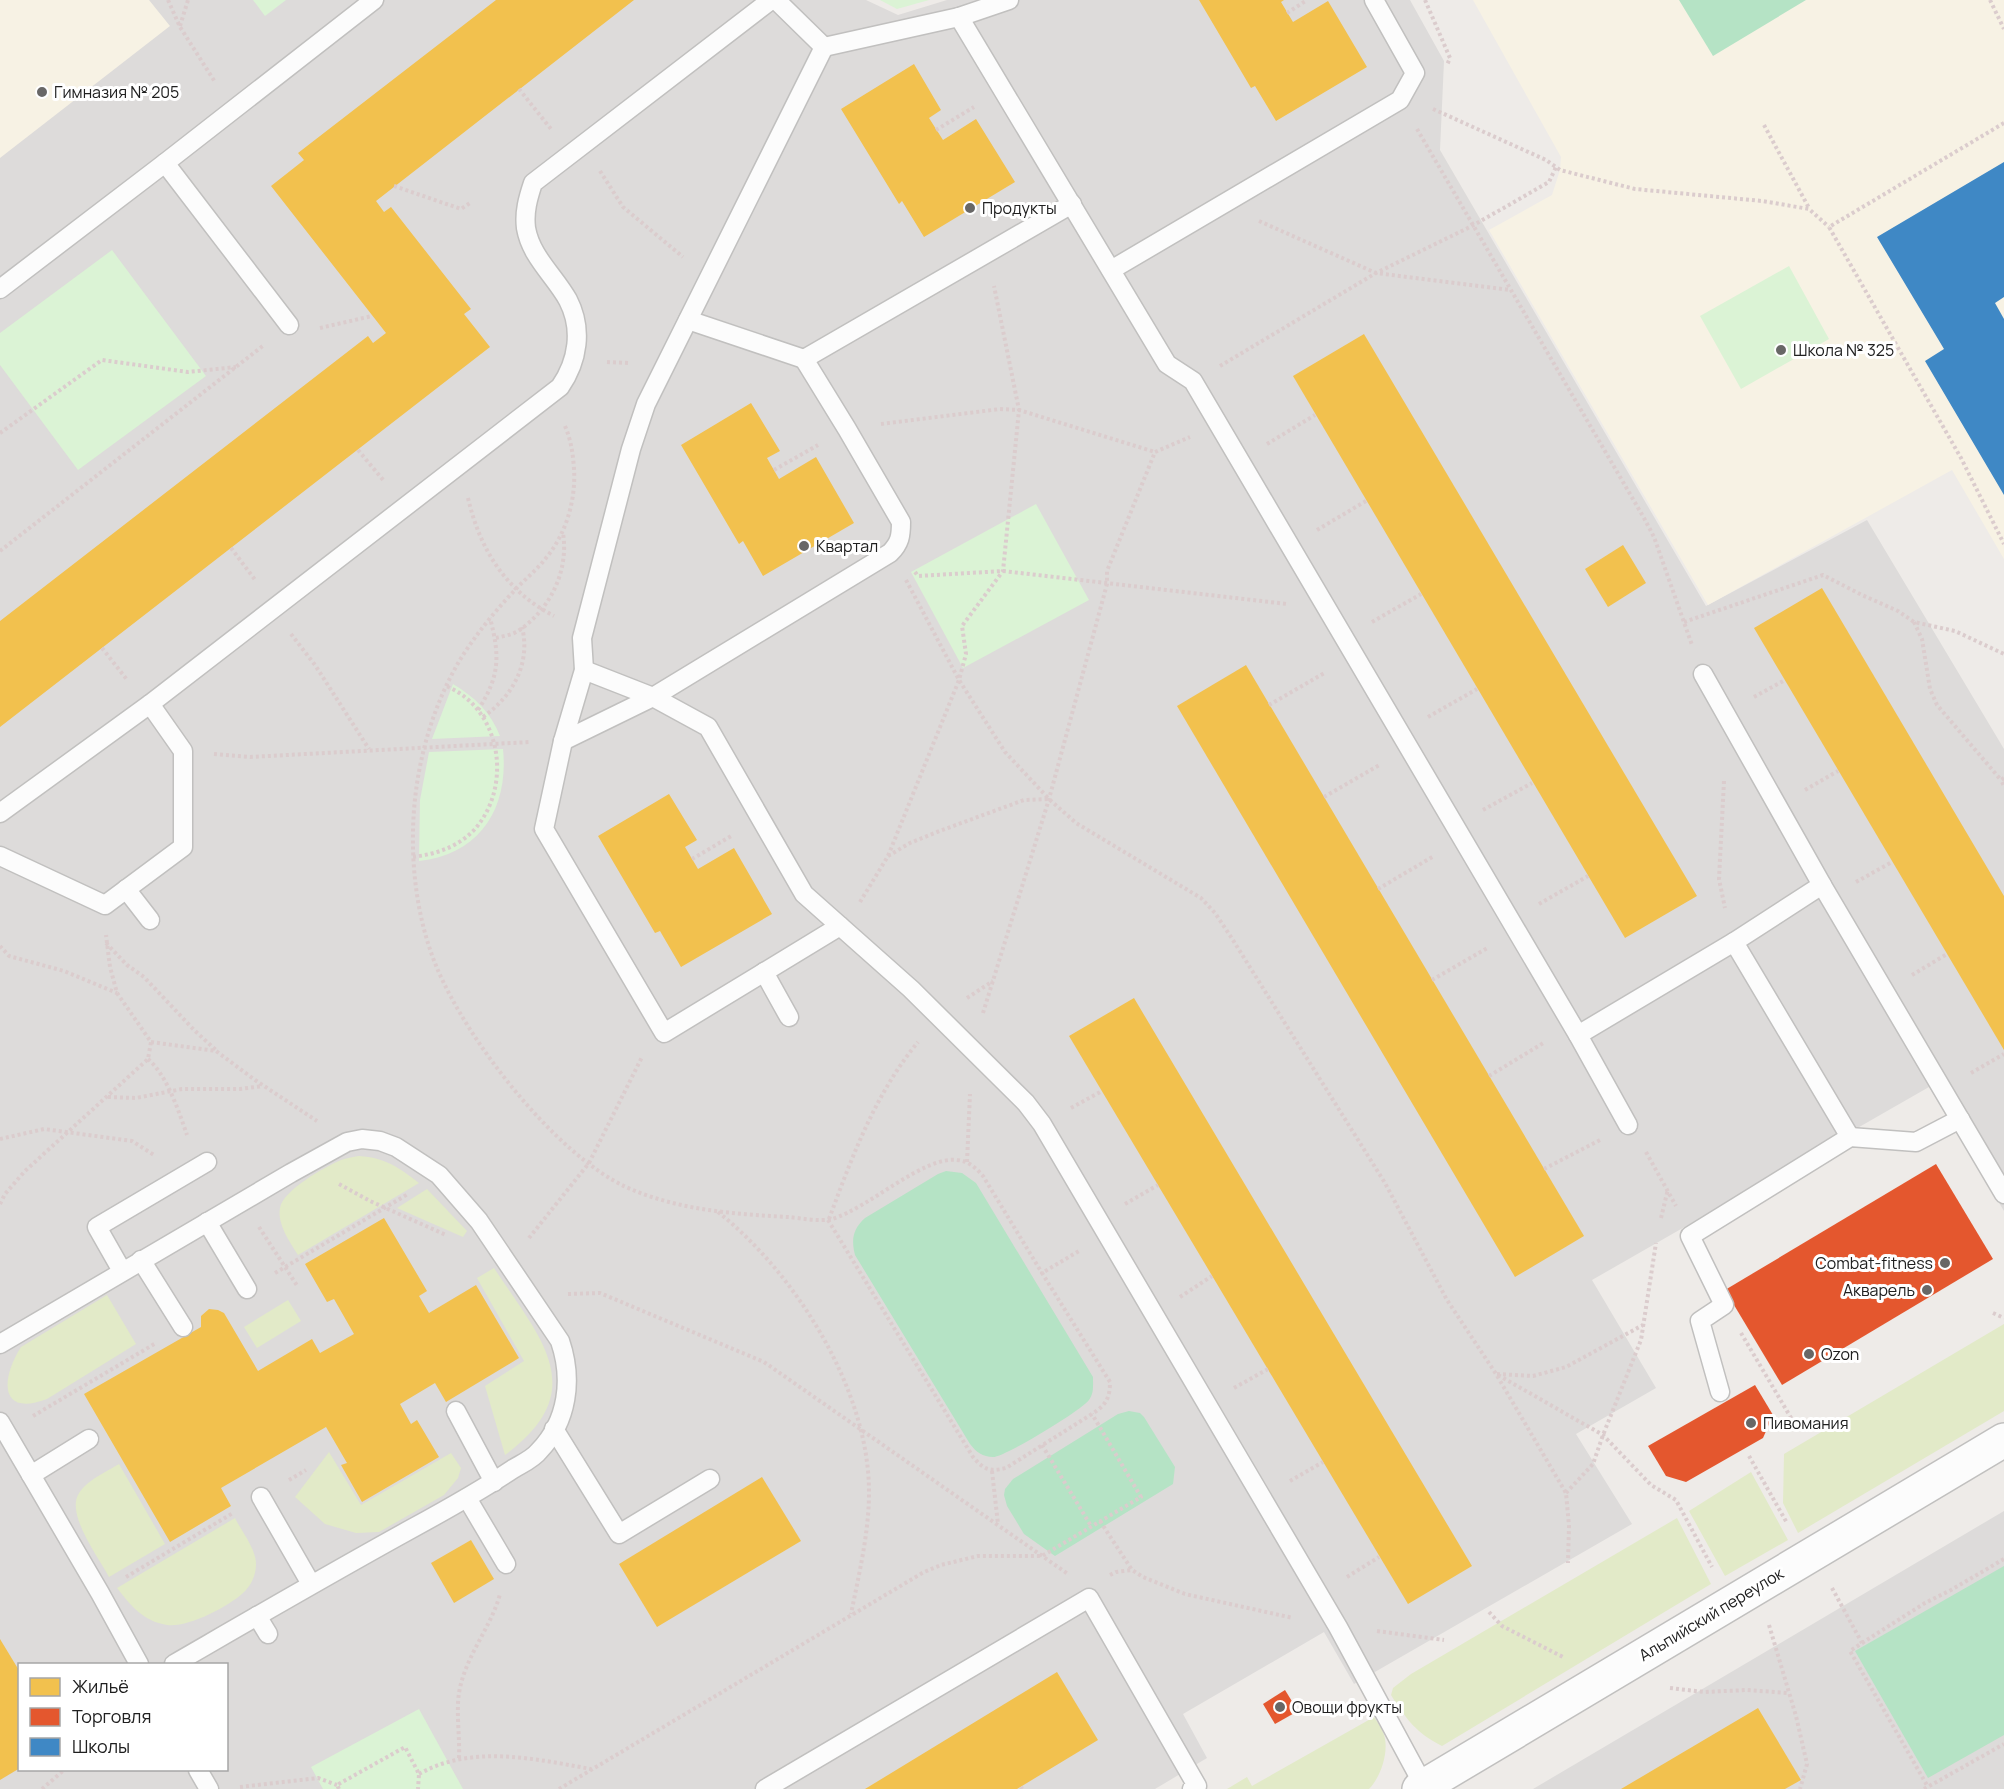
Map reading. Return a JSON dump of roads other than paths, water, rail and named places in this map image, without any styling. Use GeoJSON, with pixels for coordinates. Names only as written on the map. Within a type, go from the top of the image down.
{"type":"FeatureCollection","features":[{"type":"Feature","properties":{"kind":"street","name":"Альпийский переулок"},"geometry":{"type":"LineString","coordinates":[[1422,1787],[2004,1440]]}},
{"type":"Feature","properties":{"kind":"lane"},"geometry":{"type":"LineString","coordinates":[[0,289],[165,164],[374,0]]}},
{"type":"Feature","properties":{"kind":"lane"},"geometry":{"type":"LineString","coordinates":[[0,813],[150,704],[549,396],[568,374],[574,361],[577,342],[574,319],[568,301],[534,252],[526,228],[526,203],[533,183],[771,0]]}},
{"type":"Feature","properties":{"kind":"lane"},"geometry":{"type":"LineString","coordinates":[[776,0],[824,47]]}},
{"type":"Feature","properties":{"kind":"lane"},"geometry":{"type":"LineString","coordinates":[[824,47],[959,17],[1009,0]]}},
{"type":"Feature","properties":{"kind":"lane"},"geometry":{"type":"LineString","coordinates":[[1111,270],[1400,100],[1415,73],[1374,0]]}},
{"type":"Feature","properties":{"kind":"lane"},"geometry":{"type":"LineString","coordinates":[[959,17],[1167,364],[1193,381],[1576,1030],[1628,1125]]}},
{"type":"Feature","properties":{"kind":"lane"},"geometry":{"type":"LineString","coordinates":[[824,47],[646,404],[631,448],[582,638],[584,670],[563,741],[544,829],[664,1032],[840,926]]}},
{"type":"Feature","properties":{"kind":"lane"},"geometry":{"type":"LineString","coordinates":[[165,164],[289,325]]}},
{"type":"Feature","properties":{"kind":"lane"},"geometry":{"type":"LineString","coordinates":[[804,359],[1072,204]]}},
{"type":"Feature","properties":{"kind":"lane"},"geometry":{"type":"LineString","coordinates":[[563,741],[653,697],[890,553],[898,545],[901,522],[804,359],[688,320]]}},
{"type":"Feature","properties":{"kind":"lane"},"geometry":{"type":"LineString","coordinates":[[584,670],[653,697],[708,727],[804,894],[939,1017],[1026,1103],[1042,1124],[1338,1627],[1422,1787]]}},
{"type":"Feature","properties":{"kind":"lane"},"geometry":{"type":"LineString","coordinates":[[1703,674],[1826,891],[2004,1194]]}},
{"type":"Feature","properties":{"kind":"lane"},"geometry":{"type":"LineString","coordinates":[[0,856],[105,905],[183,847],[183,751],[150,704]]}},
{"type":"Feature","properties":{"kind":"lane"},"geometry":{"type":"LineString","coordinates":[[126,889],[150,921]]}},
{"type":"Feature","properties":{"kind":"lane"},"geometry":{"type":"LineString","coordinates":[[1576,1030],[1826,891]]}},
{"type":"Feature","properties":{"kind":"lane"},"geometry":{"type":"LineString","coordinates":[[1734,942],[1850,1137]]}},
{"type":"Feature","properties":{"kind":"lane"},"geometry":{"type":"LineString","coordinates":[[764,972],[789,1017]]}},
{"type":"Feature","properties":{"kind":"lane"},"geometry":{"type":"LineString","coordinates":[[1720,1392],[1700,1321],[1724,1305],[1690,1236],[1850,1137],[1916,1142],[1960,1119]]}},
{"type":"Feature","properties":{"kind":"lane"},"geometry":{"type":"LineString","coordinates":[[0,1344],[347,1142],[362,1139],[380,1141],[414,1158],[439,1175],[479,1221],[560,1341],[566,1358],[568,1383],[564,1409],[539,1452],[467,1498],[311,1584],[177,1663]]}},
{"type":"Feature","properties":{"kind":"lane"},"geometry":{"type":"LineString","coordinates":[[122,1271],[97,1227],[196,1168]]}},
{"type":"Feature","properties":{"kind":"lane"},"geometry":{"type":"LineString","coordinates":[[207,1222],[248,1289]]}},
{"type":"Feature","properties":{"kind":"lane"},"geometry":{"type":"LineString","coordinates":[[141,1260],[183,1327]]}},
{"type":"Feature","properties":{"kind":"lane"},"geometry":{"type":"LineString","coordinates":[[456,1411],[494,1482]]}},
{"type":"Feature","properties":{"kind":"lane"},"geometry":{"type":"LineString","coordinates":[[0,1422],[100,1593],[138,1663]]}},
{"type":"Feature","properties":{"kind":"lane"},"geometry":{"type":"LineString","coordinates":[[554,1429],[619,1534],[710,1479]]}},
{"type":"Feature","properties":{"kind":"lane"},"geometry":{"type":"LineString","coordinates":[[31,1474],[89,1439]]}},
{"type":"Feature","properties":{"kind":"lane"},"geometry":{"type":"LineString","coordinates":[[261,1497],[311,1584]]}},
{"type":"Feature","properties":{"kind":"lane"},"geometry":{"type":"LineString","coordinates":[[467,1498],[506,1564]]}},
{"type":"Feature","properties":{"kind":"lane"},"geometry":{"type":"LineString","coordinates":[[765,1789],[1089,1598],[1197,1786],[1192,1789]]}},
{"type":"Feature","properties":{"kind":"lane"},"geometry":{"type":"LineString","coordinates":[[257,1616],[268,1634]]}},
{"type":"Feature","properties":{"kind":"lane"},"geometry":{"type":"LineString","coordinates":[[199,1771],[209,1789]]}},
{"type":"Feature","properties":{"kind":"place","name":"Гимназия № 205"},"geometry":{"type":"Point","coordinates":[42,92]}},
{"type":"Feature","properties":{"kind":"place","name":"Продукты"},"geometry":{"type":"Point","coordinates":[970,208]}},
{"type":"Feature","properties":{"kind":"place","name":"Школа № 325"},"geometry":{"type":"Point","coordinates":[1781,350]}},
{"type":"Feature","properties":{"kind":"place","name":"Квартал"},"geometry":{"type":"Point","coordinates":[804,546]}},
{"type":"Feature","properties":{"kind":"place","name":"Combat-fitness"},"geometry":{"type":"Point","coordinates":[1945,1263]}},
{"type":"Feature","properties":{"kind":"place","name":"Акварель"},"geometry":{"type":"Point","coordinates":[1927,1290]}},
{"type":"Feature","properties":{"kind":"place","name":"Ozon"},"geometry":{"type":"Point","coordinates":[1809,1354]}},
{"type":"Feature","properties":{"kind":"place","name":"Пивомания"},"geometry":{"type":"Point","coordinates":[1751,1423]}},
{"type":"Feature","properties":{"kind":"place","name":"Овощи фрукты"},"geometry":{"type":"Point","coordinates":[1280,1707]}}]}
